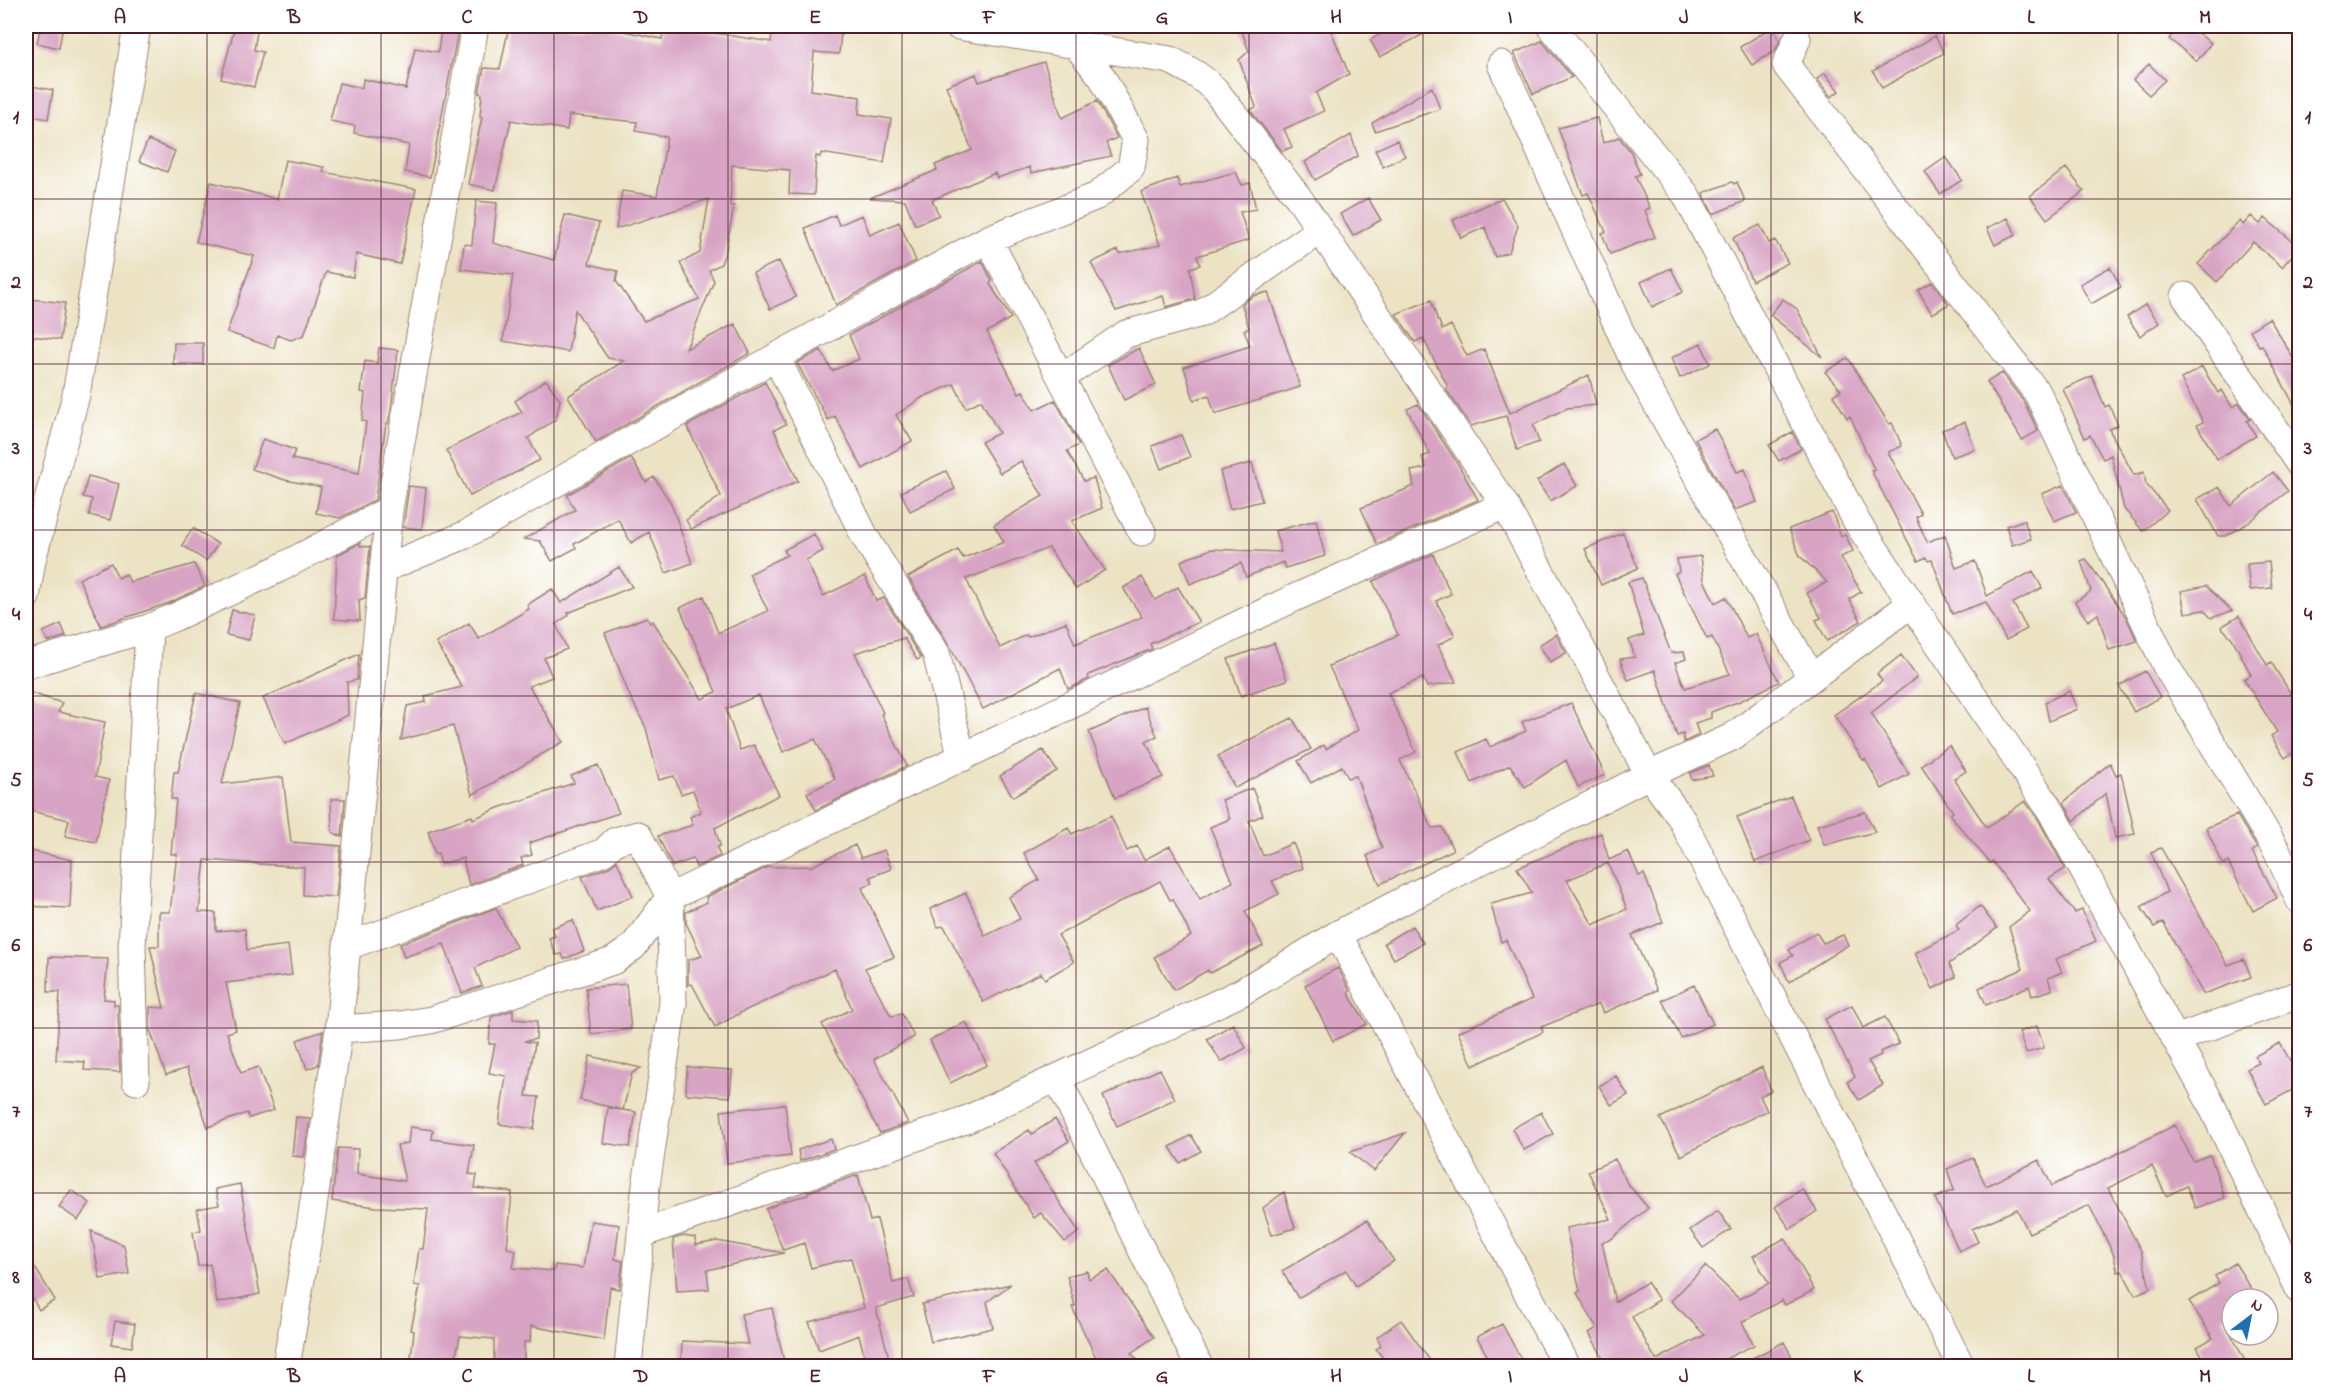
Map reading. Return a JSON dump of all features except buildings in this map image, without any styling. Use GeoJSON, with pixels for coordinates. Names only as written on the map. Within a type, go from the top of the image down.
{"type":"FeatureCollection","features":[{"type":"Feature","properties":{"kind":"street"},"geometry":{"type":"LineString","coordinates":[[26,597],[32,560],[76,395],[136,26]]}},
{"type":"Feature","properties":{"kind":"street"},"geometry":{"type":"LineString","coordinates":[[286,1366],[311,1221],[339,1029],[389,510],[476,26]]}},
{"type":"Feature","properties":{"kind":"street"},"geometry":{"type":"LineString","coordinates":[[958,26],[1170,60],[1203,77],[1291,188],[1505,505],[1649,775],[1681,818],[1961,1366]]}},
{"type":"Feature","properties":{"kind":"street"},"geometry":{"type":"LineString","coordinates":[[1551,26],[1686,195],[1858,524],[2051,811],[2209,1100],[2300,1291]]}},
{"type":"Feature","properties":{"kind":"street"},"geometry":{"type":"LineString","coordinates":[[1797,39],[1786,65],[2038,394],[2165,664],[2277,851],[2300,901]]}},
{"type":"Feature","properties":{"kind":"street"},"geometry":{"type":"LineString","coordinates":[[383,569],[465,535],[988,239],[1097,196],[1131,168],[1136,140],[1102,77],[1076,45]]}},
{"type":"Feature","properties":{"kind":"street"},"geometry":{"type":"LineString","coordinates":[[1501,64],[1638,371],[1811,677]]}},
{"type":"Feature","properties":{"kind":"street"},"geometry":{"type":"LineString","coordinates":[[1061,378],[1126,334],[1202,313],[1320,230]]}},
{"type":"Feature","properties":{"kind":"street"},"geometry":{"type":"LineString","coordinates":[[988,239],[1142,532]]}},
{"type":"Feature","properties":{"kind":"street"},"geometry":{"type":"LineString","coordinates":[[2186,296],[2300,465]]}},
{"type":"Feature","properties":{"kind":"street"},"geometry":{"type":"LineString","coordinates":[[776,357],[865,537],[936,653],[962,758]]}},
{"type":"Feature","properties":{"kind":"street"},"geometry":{"type":"LineString","coordinates":[[339,1029],[400,1026],[432,1020],[613,961],[633,947],[670,897],[1294,598],[1505,505]]}},
{"type":"Feature","properties":{"kind":"street"},"geometry":{"type":"LineString","coordinates":[[26,659],[149,628],[278,568],[389,510]]}},
{"type":"Feature","properties":{"kind":"street"},"geometry":{"type":"LineString","coordinates":[[641,1234],[968,1119],[1240,993],[1338,934],[1649,775],[1732,737],[1912,603]]}},
{"type":"Feature","properties":{"kind":"street"},"geometry":{"type":"LineString","coordinates":[[136,1081],[132,947],[149,628]]}},
{"type":"Feature","properties":{"kind":"street"},"geometry":{"type":"LineString","coordinates":[[348,946],[603,852],[615,841],[638,835],[670,897],[673,1003],[645,1193],[628,1366]]}},
{"type":"Feature","properties":{"kind":"street"},"geometry":{"type":"LineString","coordinates":[[1338,934],[1566,1366]]}},
{"type":"Feature","properties":{"kind":"street"},"geometry":{"type":"LineString","coordinates":[[2175,1040],[2300,994]]}},
{"type":"Feature","properties":{"kind":"street"},"geometry":{"type":"LineString","coordinates":[[1058,1078],[1199,1366]]}}]}
